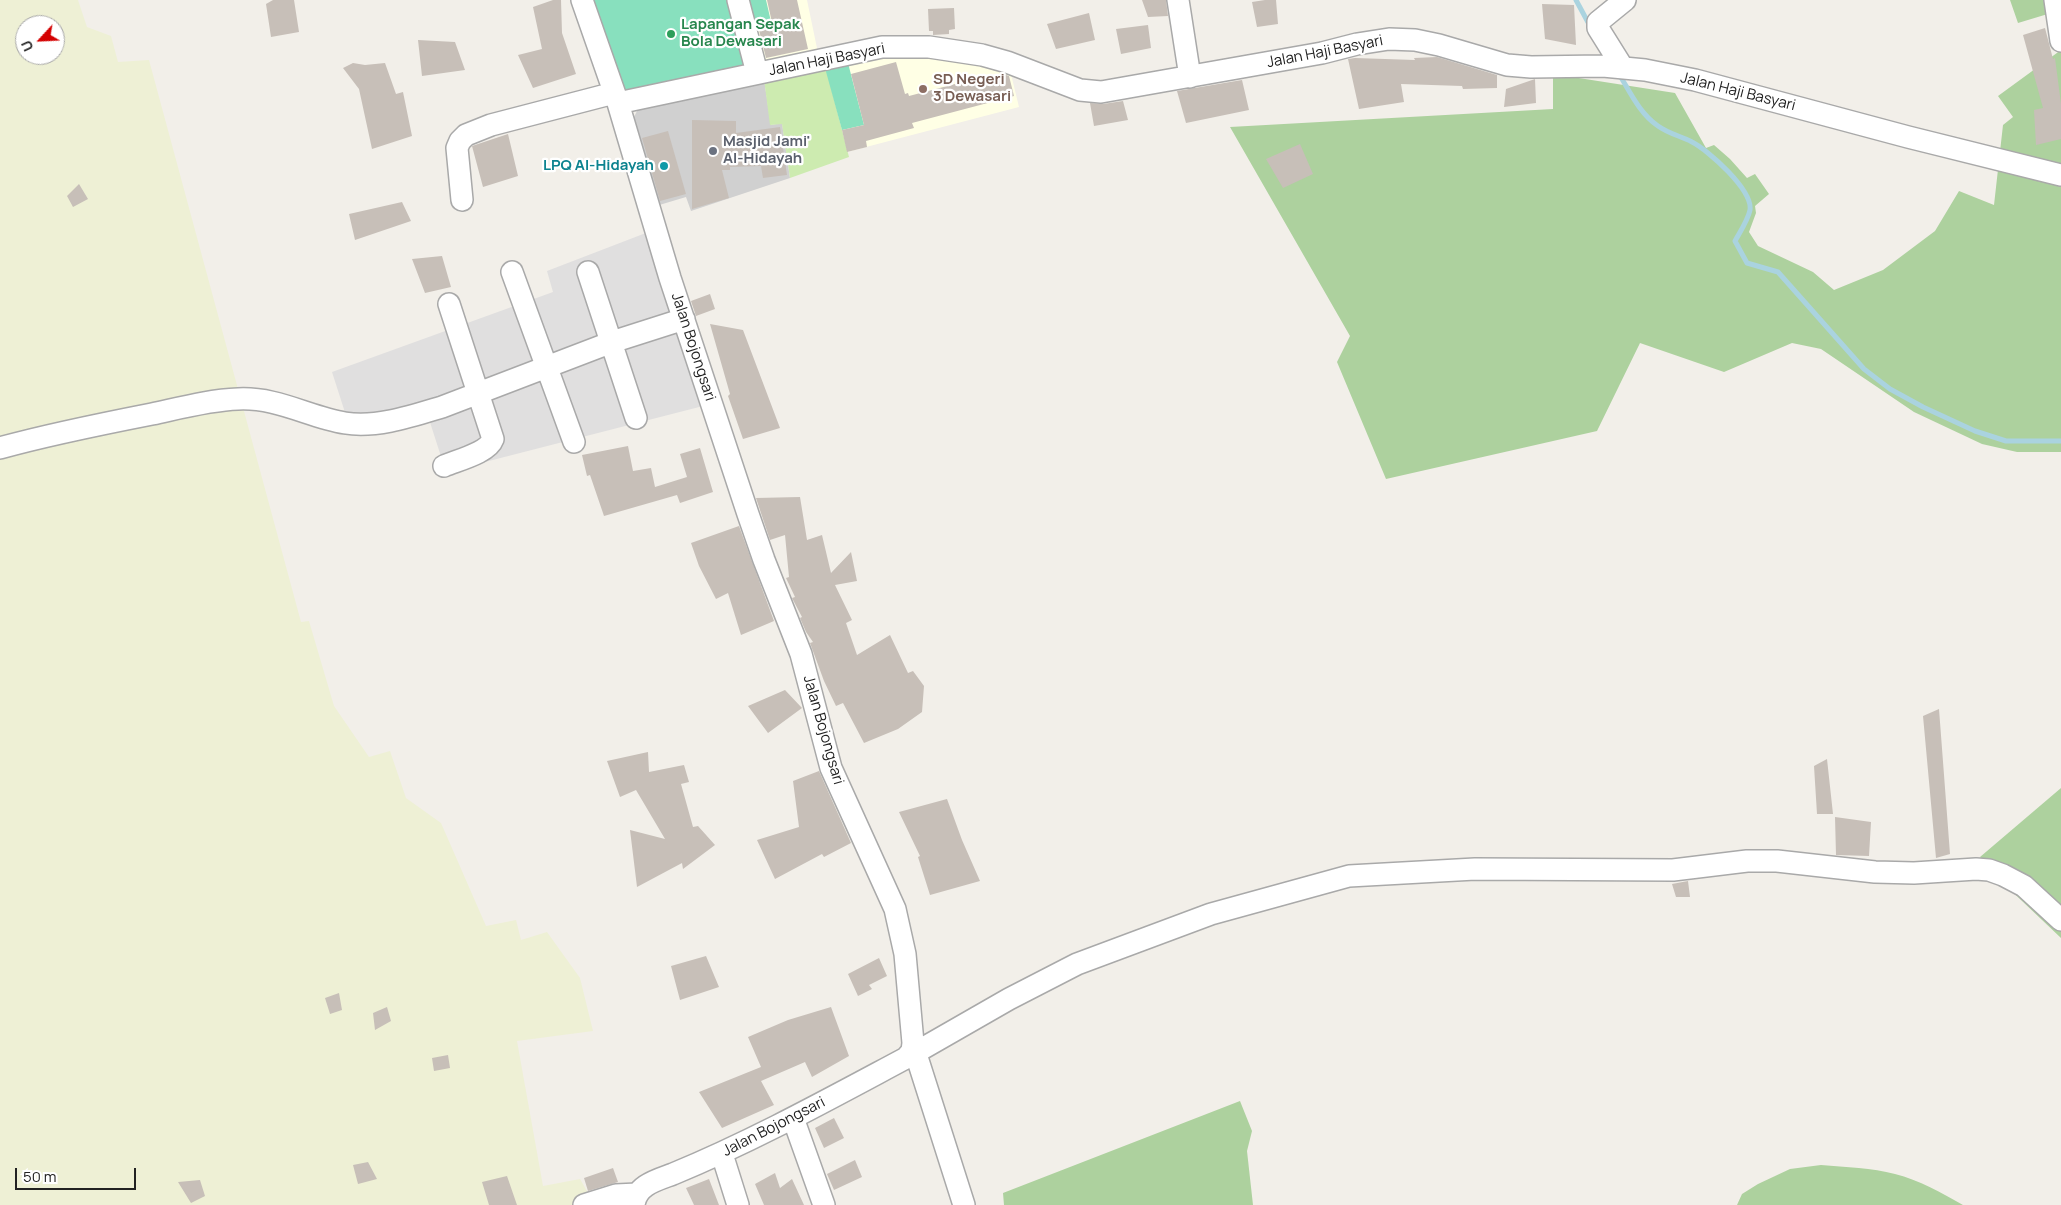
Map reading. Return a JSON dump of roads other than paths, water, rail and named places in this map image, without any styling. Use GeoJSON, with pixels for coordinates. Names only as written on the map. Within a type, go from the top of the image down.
{"type":"FeatureCollection","features":[{"type":"Feature","properties":{"kind":"street","name":"Jalan Bojongsari"},"geometry":{"type":"LineString","coordinates":[[582,0],[616,98],[684,320],[764,560],[801,654],[831,768],[895,909],[905,954],[913,1042],[913,1051],[906,1058],[722,1154],[649,1184],[635,1199]]}},
{"type":"Feature","properties":{"kind":"street"},"geometry":{"type":"LineString","coordinates":[[738,0],[757,73]]}},
{"type":"Feature","properties":{"kind":"street"},"geometry":{"type":"LineString","coordinates":[[1178,0],[1190,77]]}},
{"type":"Feature","properties":{"kind":"street"},"geometry":{"type":"LineString","coordinates":[[1613,67],[1598,25],[1600,19],[1625,0]]}},
{"type":"Feature","properties":{"kind":"street"},"geometry":{"type":"LineString","coordinates":[[2055,0],[2061,41]]}},
{"type":"Feature","properties":{"kind":"street","name":"Jalan Haji Basyari"},"geometry":{"type":"LineString","coordinates":[[462,200],[457,148],[460,141],[466,135],[491,125],[616,98],[757,73],[869,48],[929,47],[952,49],[990,58],[1090,92],[1112,91],[1389,39],[1414,40],[1439,45],[1508,65],[1531,67],[1613,67],[1645,70],[1695,80],[1908,137],[2061,175]]}},
{"type":"Feature","properties":{"kind":"street"},"geometry":{"type":"LineString","coordinates":[[512,272],[574,442]]}},
{"type":"Feature","properties":{"kind":"street"},"geometry":{"type":"LineString","coordinates":[[588,272],[636,418]]}},
{"type":"Feature","properties":{"kind":"street"},"geometry":{"type":"LineString","coordinates":[[444,466],[485,450],[492,442],[491,431],[449,304]]}},
{"type":"Feature","properties":{"kind":"street"},"geometry":{"type":"LineString","coordinates":[[0,448],[49,434],[239,398],[271,402],[344,423],[362,424],[413,416],[612,342],[684,320]]}},
{"type":"Feature","properties":{"kind":"street"},"geometry":{"type":"LineString","coordinates":[[964,1205],[913,1051],[1009,998],[1077,964],[1210,914],[1336,879],[1386,873],[1475,869],[1673,870],[1747,861],[1777,861],[1875,872],[1914,873],[1976,869],[1989,870],[2024,886],[2061,920]]}},
{"type":"Feature","properties":{"kind":"street"},"geometry":{"type":"LineString","coordinates":[[793,1118],[824,1205]]}},
{"type":"Feature","properties":{"kind":"street"},"geometry":{"type":"LineString","coordinates":[[722,1154],[738,1205]]}},
{"type":"Feature","properties":{"kind":"street"},"geometry":{"type":"LineString","coordinates":[[584,1205],[616,1196],[635,1199]]}},
{"type":"Feature","properties":{"kind":"waterway"},"geometry":{"type":"LineString","coordinates":[[1576,0],[1590,26]]}},
{"type":"Feature","properties":{"kind":"waterway"},"geometry":{"type":"LineString","coordinates":[[1619,74],[1636,102],[1652,121],[1666,131],[1699,146],[1728,172],[1744,192],[1749,202],[1750,210],[1746,222],[1735,241],[1747,263],[1778,272],[1864,369],[1890,389],[1923,407],[1975,431],[2006,441],[2061,441]]}},
{"type":"Feature","properties":{"kind":"place","name":"Lapangan Sepak Bola Dewasari"},"geometry":{"type":"Point","coordinates":[671,34]}},
{"type":"Feature","properties":{"kind":"place","name":"SD Negeri 3 Dewasari"},"geometry":{"type":"Point","coordinates":[923,89]}},
{"type":"Feature","properties":{"kind":"place","name":"Masjid Jami' Al-Hidayah"},"geometry":{"type":"Point","coordinates":[713,151]}},
{"type":"Feature","properties":{"kind":"place","name":"LPQ Al-Hidayah"},"geometry":{"type":"Point","coordinates":[664,166]}}]}
